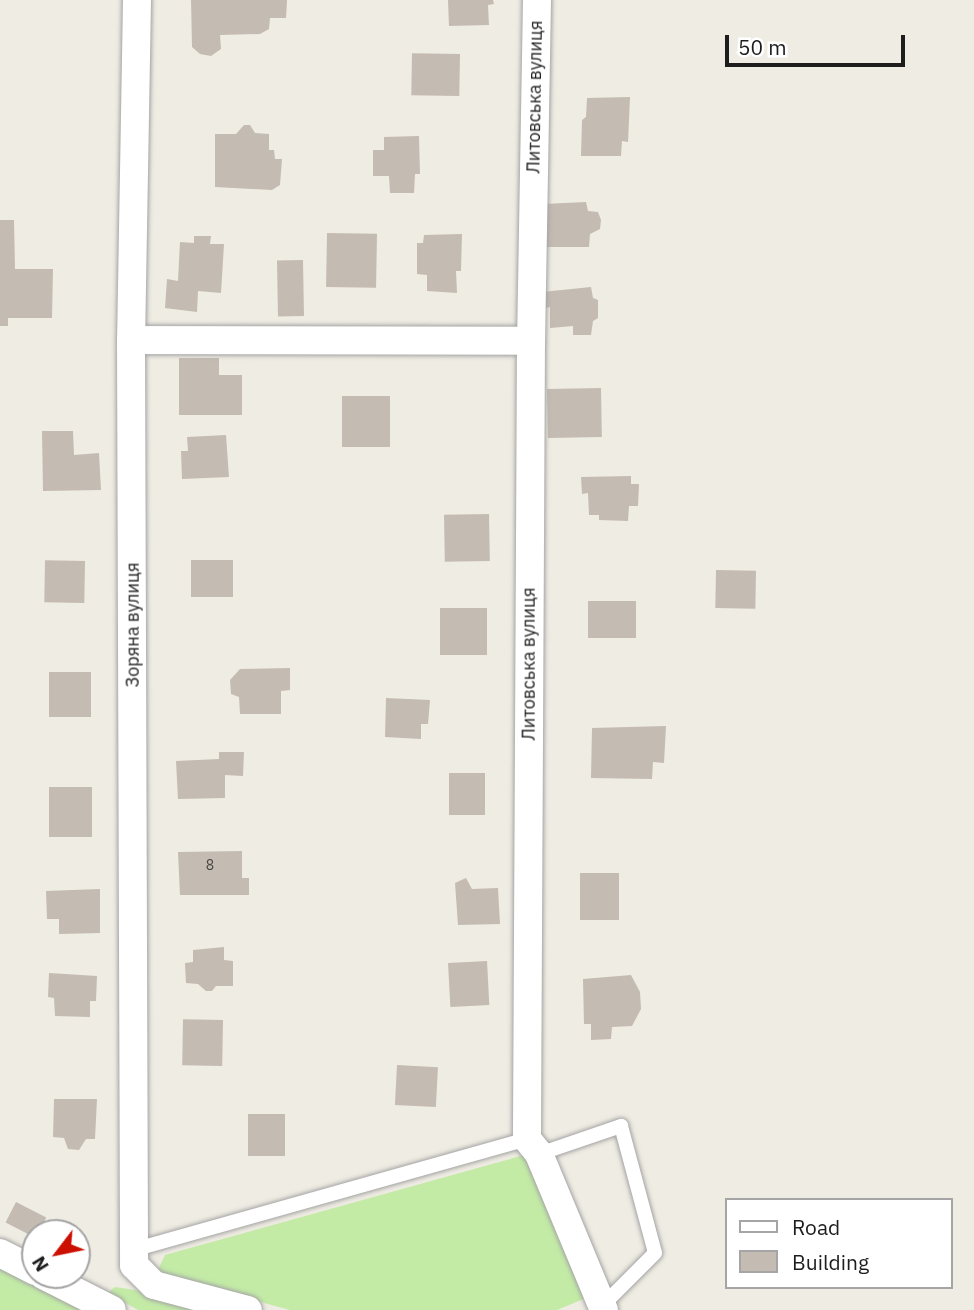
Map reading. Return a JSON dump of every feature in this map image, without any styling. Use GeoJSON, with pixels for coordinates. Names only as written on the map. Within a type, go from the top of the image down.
{"type":"FeatureCollection","features":[{"type":"Feature","properties":{"kind":"street","name":"Зоряна вулиця"},"geometry":{"type":"LineString","coordinates":[[136,1249],[131,340],[137,0]]}},
{"type":"Feature","properties":{"kind":"street","name":"Литовська вулиця"},"geometry":{"type":"LineString","coordinates":[[537,0],[531,341],[533,1146],[599,1308]]}},
{"type":"Feature","properties":{"kind":"street"},"geometry":{"type":"LineString","coordinates":[[131,340],[531,341]]}},
{"type":"Feature","properties":{"kind":"street"},"geometry":{"type":"LineString","coordinates":[[136,1249],[134,1265],[154,1285],[248,1310]]}},
{"type":"Feature","properties":{"kind":"street"},"geometry":{"type":"LineString","coordinates":[[0,1253],[21,1264]]}},
{"type":"Feature","properties":{"kind":"street"},"geometry":{"type":"LineString","coordinates":[[70,1289],[111,1310]]}},
{"type":"Feature","properties":{"kind":"lane"},"geometry":{"type":"LineString","coordinates":[[136,1249],[533,1146],[621,1126],[655,1253],[599,1308]]}},
{"type":"Feature","properties":{"kind":"green space"},"geometry":{"type":"Polygon","coordinates":[[[524,1155],[586,1298],[557,1310],[290,1310],[156,1274],[165,1255],[524,1155]]]}},
{"type":"Feature","properties":{"kind":"green space"},"geometry":{"type":"Polygon","coordinates":[[[0,1269],[21,1278],[21,1289],[46,1289],[85,1310],[0,1310],[0,1269]]]}},
{"type":"Feature","properties":{"kind":"green space"},"geometry":{"type":"Polygon","coordinates":[[[115,1287],[135,1290],[196,1310],[138,1310],[108,1293],[115,1287]]]}},
{"type":"Feature","properties":{"kind":"building"},"geometry":{"type":"Polygon","coordinates":[[[191,0],[287,0],[286,18],[270,18],[269,29],[260,34],[220,35],[221,49],[211,56],[200,54],[192,47],[191,0]]]}},
{"type":"Feature","properties":{"kind":"building"},"geometry":{"type":"Polygon","coordinates":[[[448,0],[493,0],[494,4],[488,5],[489,25],[449,26],[448,0]]]}},
{"type":"Feature","properties":{"kind":"building"},"geometry":{"type":"Polygon","coordinates":[[[412,53],[460,54],[459,96],[411,95],[412,53]]]}},
{"type":"Feature","properties":{"kind":"building"},"geometry":{"type":"Polygon","coordinates":[[[630,97],[628,142],[622,141],[621,156],[581,156],[582,120],[586,117],[587,98],[630,97]]]}},
{"type":"Feature","properties":{"kind":"building"},"geometry":{"type":"Polygon","coordinates":[[[244,125],[250,125],[255,133],[269,134],[269,150],[274,150],[275,159],[282,159],[280,185],[272,190],[215,187],[215,134],[236,134],[244,125]]]}},
{"type":"Feature","properties":{"kind":"building"},"geometry":{"type":"Polygon","coordinates":[[[419,136],[420,174],[415,174],[414,193],[390,193],[389,176],[373,176],[373,150],[384,150],[384,137],[419,136]]]}},
{"type":"Feature","properties":{"kind":"building"},"geometry":{"type":"Polygon","coordinates":[[[586,202],[588,211],[598,212],[601,220],[600,229],[590,234],[589,247],[546,247],[544,204],[586,202]]]}},
{"type":"Feature","properties":{"kind":"building"},"geometry":{"type":"Polygon","coordinates":[[[0,220],[14,220],[15,269],[53,269],[52,318],[8,318],[8,326],[0,326],[0,220]]]}},
{"type":"Feature","properties":{"kind":"building"},"geometry":{"type":"Polygon","coordinates":[[[327,233],[377,234],[376,288],[326,287],[327,233]]]}},
{"type":"Feature","properties":{"kind":"building"},"geometry":{"type":"Polygon","coordinates":[[[462,234],[461,271],[456,271],[457,293],[427,291],[427,275],[417,274],[417,243],[423,243],[424,235],[462,234]]]}},
{"type":"Feature","properties":{"kind":"building"},"geometry":{"type":"Polygon","coordinates":[[[194,236],[211,236],[210,244],[224,244],[221,293],[198,291],[197,312],[165,308],[167,279],[178,281],[180,242],[194,243],[194,236]]]}},
{"type":"Feature","properties":{"kind":"building"},"geometry":{"type":"Polygon","coordinates":[[[277,260],[303,260],[304,316],[278,316],[277,260]]]}},
{"type":"Feature","properties":{"kind":"building"},"geometry":{"type":"Polygon","coordinates":[[[591,287],[593,298],[598,300],[598,318],[593,321],[591,335],[573,335],[573,326],[550,328],[550,307],[542,309],[542,292],[591,287]]]}},
{"type":"Feature","properties":{"kind":"building"},"geometry":{"type":"Polygon","coordinates":[[[179,358],[219,358],[219,375],[242,375],[242,415],[179,415],[179,358]]]}},
{"type":"Feature","properties":{"kind":"building"},"geometry":{"type":"Polygon","coordinates":[[[601,388],[602,437],[548,438],[547,389],[601,388]]]}},
{"type":"Feature","properties":{"kind":"building"},"geometry":{"type":"Polygon","coordinates":[[[342,396],[390,396],[390,447],[342,447],[342,396]]]}},
{"type":"Feature","properties":{"kind":"building"},"geometry":{"type":"Polygon","coordinates":[[[42,431],[73,431],[74,455],[99,453],[101,490],[43,491],[42,431]]]}},
{"type":"Feature","properties":{"kind":"building"},"geometry":{"type":"Polygon","coordinates":[[[226,435],[229,477],[182,479],[181,451],[188,451],[187,437],[226,435]]]}},
{"type":"Feature","properties":{"kind":"building"},"geometry":{"type":"Polygon","coordinates":[[[631,476],[631,484],[639,484],[638,506],[629,506],[628,521],[599,520],[599,515],[589,515],[588,493],[582,494],[581,477],[631,476]]]}},
{"type":"Feature","properties":{"kind":"building"},"geometry":{"type":"Polygon","coordinates":[[[489,514],[490,561],[445,562],[444,515],[489,514]]]}},
{"type":"Feature","properties":{"kind":"building"},"geometry":{"type":"Polygon","coordinates":[[[45,560],[85,561],[84,603],[44,602],[45,560]]]}},
{"type":"Feature","properties":{"kind":"building"},"geometry":{"type":"Polygon","coordinates":[[[191,560],[233,560],[233,597],[191,597],[191,560]]]}},
{"type":"Feature","properties":{"kind":"building"},"geometry":{"type":"Polygon","coordinates":[[[716,570],[756,571],[755,609],[715,608],[716,570]]]}},
{"type":"Feature","properties":{"kind":"building"},"geometry":{"type":"Polygon","coordinates":[[[588,601],[636,601],[636,638],[588,638],[588,601]]]}},
{"type":"Feature","properties":{"kind":"building"},"geometry":{"type":"Polygon","coordinates":[[[440,608],[487,608],[487,655],[440,655],[440,608]]]}},
{"type":"Feature","properties":{"kind":"building"},"geometry":{"type":"Polygon","coordinates":[[[290,668],[290,690],[281,691],[281,714],[240,714],[239,697],[231,694],[230,680],[240,669],[290,668]]]}},
{"type":"Feature","properties":{"kind":"building"},"geometry":{"type":"Polygon","coordinates":[[[49,672],[91,672],[91,717],[49,717],[49,672]]]}},
{"type":"Feature","properties":{"kind":"building"},"geometry":{"type":"Polygon","coordinates":[[[386,698],[430,700],[428,724],[421,724],[421,739],[385,737],[386,698]]]}},
{"type":"Feature","properties":{"kind":"building"},"geometry":{"type":"Polygon","coordinates":[[[666,726],[664,763],[653,762],[652,779],[591,778],[592,728],[666,726]]]}},
{"type":"Feature","properties":{"kind":"building"},"geometry":{"type":"Polygon","coordinates":[[[219,752],[244,752],[243,776],[225,775],[225,798],[178,799],[176,761],[219,759],[219,752]]]}},
{"type":"Feature","properties":{"kind":"building"},"geometry":{"type":"Polygon","coordinates":[[[449,773],[485,773],[485,815],[449,815],[449,773]]]}},
{"type":"Feature","properties":{"kind":"building"},"geometry":{"type":"Polygon","coordinates":[[[49,787],[92,787],[92,837],[49,837],[49,787]]]}},
{"type":"Feature","properties":{"kind":"building"},"geometry":{"type":"Polygon","coordinates":[[[242,851],[242,878],[249,878],[249,895],[180,895],[178,852],[242,851]]]}},
{"type":"Feature","properties":{"kind":"building"},"geometry":{"type":"Polygon","coordinates":[[[580,873],[619,873],[619,920],[580,920],[580,873]]]}},
{"type":"Feature","properties":{"kind":"building"},"geometry":{"type":"Polygon","coordinates":[[[466,878],[472,889],[498,888],[500,924],[458,925],[455,883],[466,878]]]}},
{"type":"Feature","properties":{"kind":"building"},"geometry":{"type":"Polygon","coordinates":[[[100,889],[100,933],[59,934],[59,919],[47,919],[46,891],[100,889]]]}},
{"type":"Feature","properties":{"kind":"building"},"geometry":{"type":"Polygon","coordinates":[[[224,947],[224,960],[233,961],[233,986],[216,986],[212,991],[206,991],[198,984],[186,983],[185,963],[193,962],[193,950],[224,947]]]}},
{"type":"Feature","properties":{"kind":"building"},"geometry":{"type":"Polygon","coordinates":[[[487,961],[489,1005],[450,1007],[448,963],[487,961]]]}},
{"type":"Feature","properties":{"kind":"building"},"geometry":{"type":"Polygon","coordinates":[[[49,973],[97,976],[96,1001],[90,1001],[90,1017],[55,1016],[54,998],[48,997],[49,973]]]}},
{"type":"Feature","properties":{"kind":"building"},"geometry":{"type":"Polygon","coordinates":[[[631,975],[640,992],[641,1009],[632,1026],[612,1027],[611,1039],[591,1040],[591,1024],[584,1024],[583,979],[631,975]]]}},
{"type":"Feature","properties":{"kind":"building"},"geometry":{"type":"Polygon","coordinates":[[[183,1019],[223,1020],[222,1066],[182,1065],[183,1019]]]}},
{"type":"Feature","properties":{"kind":"building"},"geometry":{"type":"Polygon","coordinates":[[[397,1065],[438,1067],[436,1107],[395,1105],[397,1065]]]}},
{"type":"Feature","properties":{"kind":"building"},"geometry":{"type":"Polygon","coordinates":[[[54,1099],[97,1099],[95,1139],[86,1139],[79,1150],[68,1149],[64,1138],[53,1137],[54,1099]]]}},
{"type":"Feature","properties":{"kind":"building"},"geometry":{"type":"Polygon","coordinates":[[[248,1114],[285,1114],[285,1156],[248,1156],[248,1114]]]}},
{"type":"Feature","properties":{"kind":"building"},"geometry":{"type":"Polygon","coordinates":[[[16,1202],[45,1219],[21,1219],[21,1230],[6,1222],[16,1202]]]}}]}
